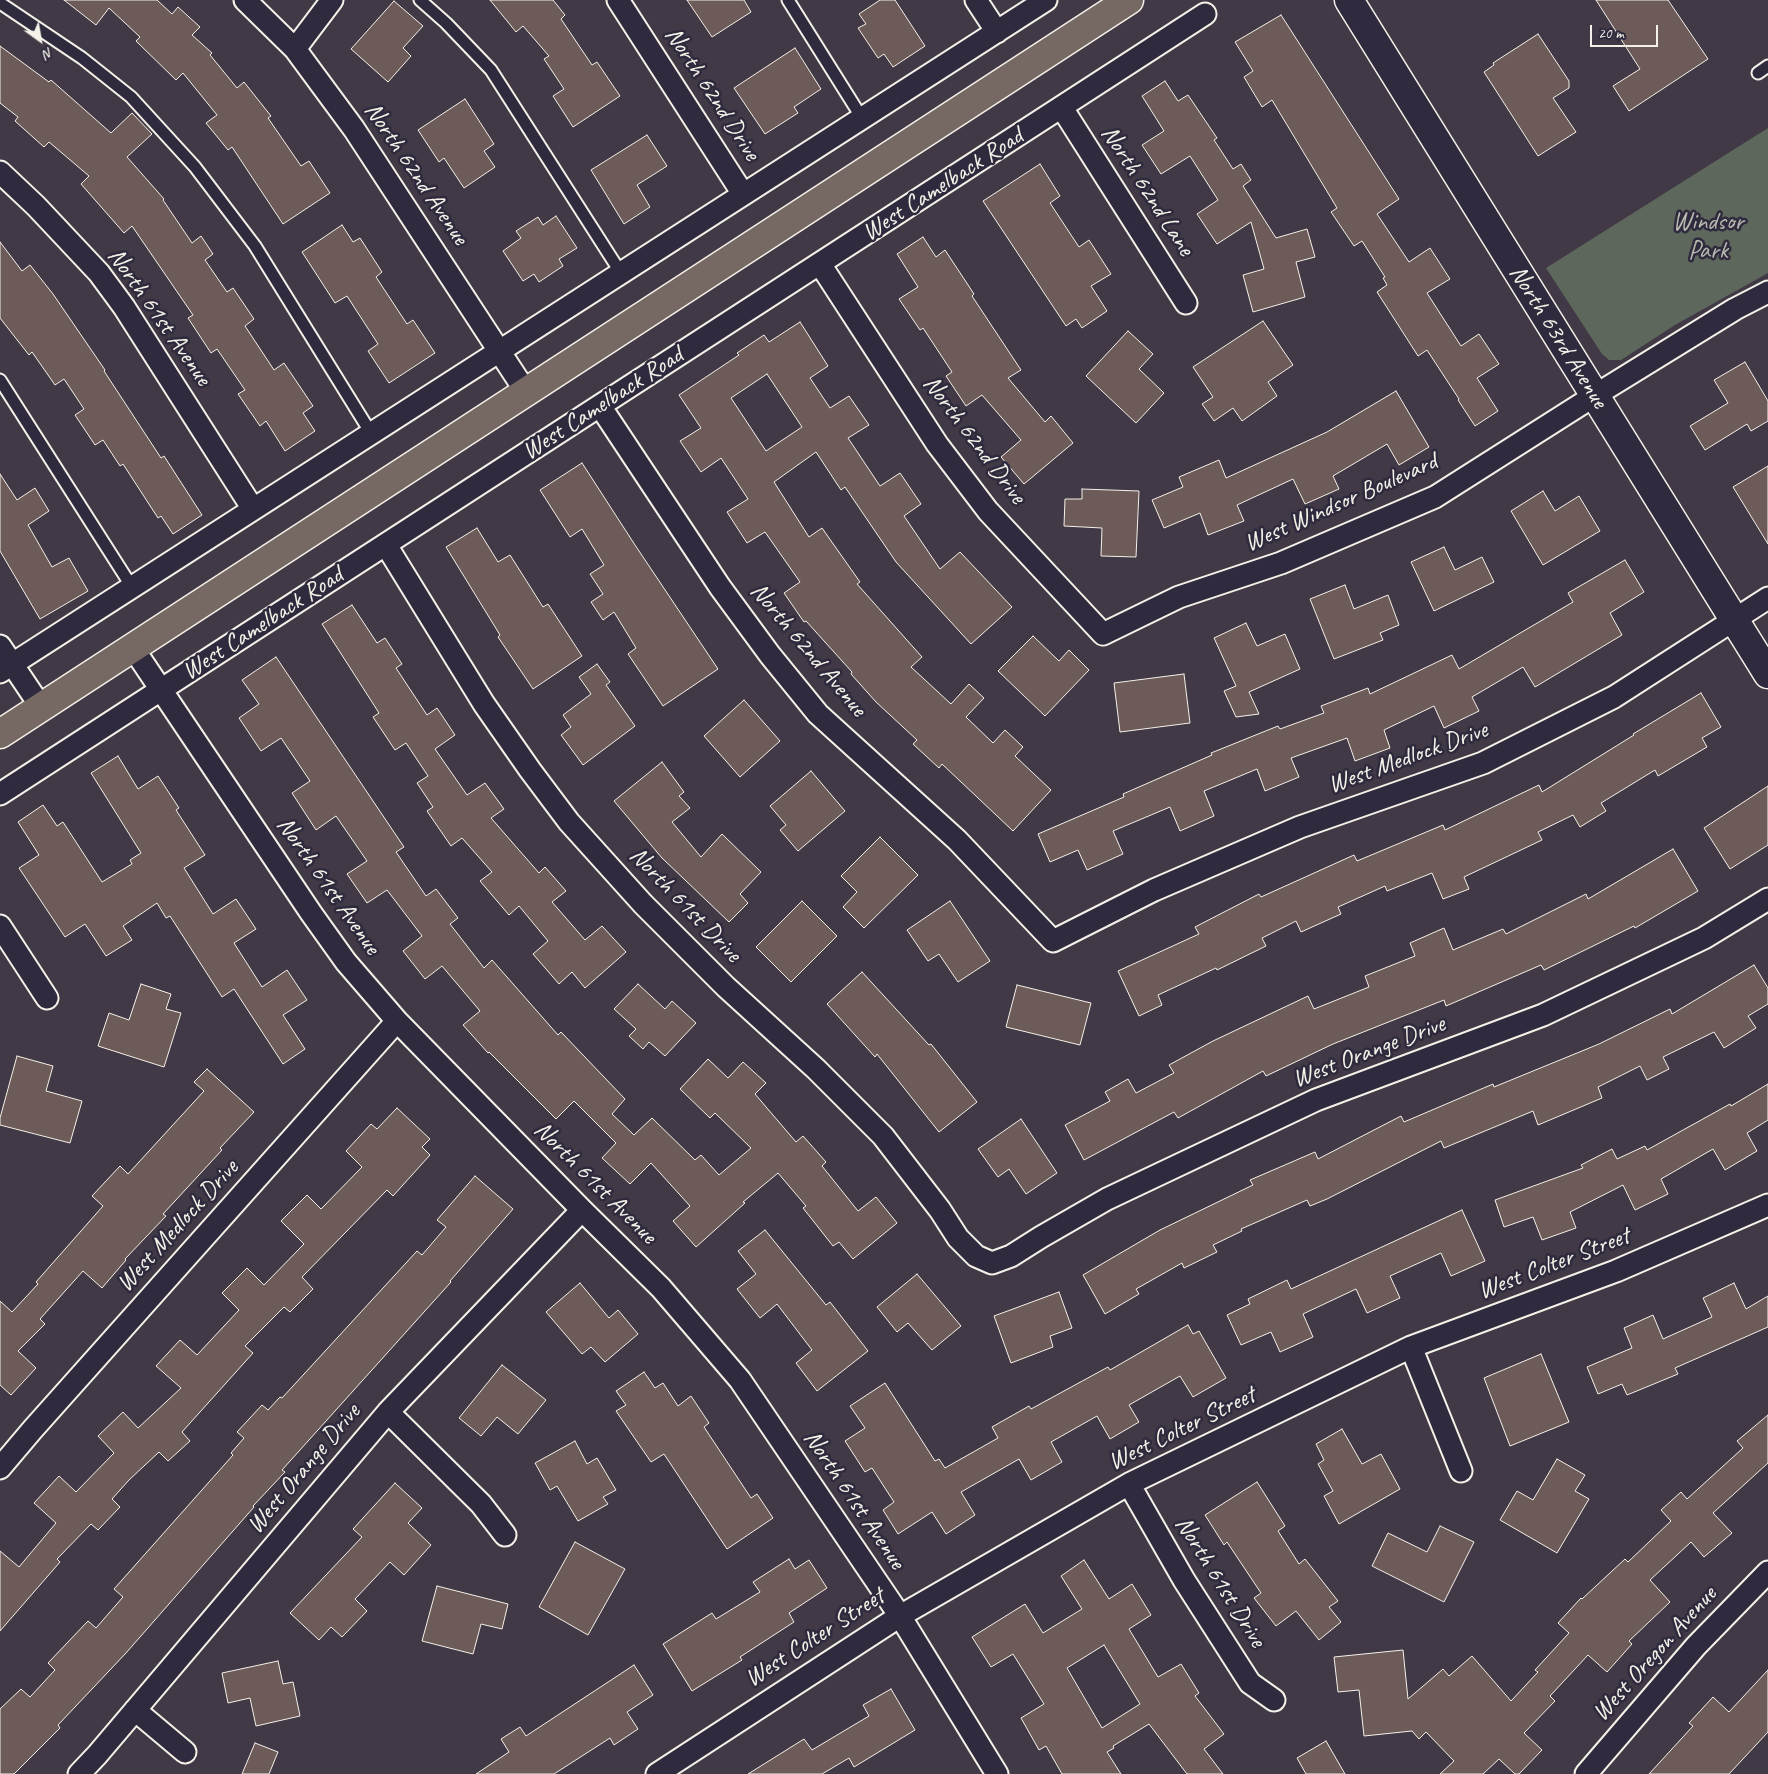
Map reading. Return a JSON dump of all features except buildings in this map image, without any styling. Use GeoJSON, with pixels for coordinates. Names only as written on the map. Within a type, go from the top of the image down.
{"type":"FeatureCollection","features":[{"type":"Feature","properties":{"kind":"main road","name":"West Camelback Road"},"geometry":{"type":"LineString","coordinates":[[0,734],[1129,0]]}},
{"type":"Feature","properties":{"kind":"street","name":"North 62nd Avenue"},"geometry":{"type":"LineString","coordinates":[[245,0],[295,49],[354,128],[526,392]]}},
{"type":"Feature","properties":{"kind":"street"},"geometry":{"type":"LineString","coordinates":[[295,49],[332,0]]}},
{"type":"Feature","properties":{"kind":"street","name":"North 62nd Drive"},"geometry":{"type":"LineString","coordinates":[[618,0],[744,194]]}},
{"type":"Feature","properties":{"kind":"street"},"geometry":{"type":"LineString","coordinates":[[976,0],[996,32]]}},
{"type":"Feature","properties":{"kind":"street"},"geometry":{"type":"LineString","coordinates":[[6,668],[1046,0]]}},
{"type":"Feature","properties":{"kind":"street","name":"North 63rd Avenue"},"geometry":{"type":"LineString","coordinates":[[1349,0],[1768,674]]}},
{"type":"Feature","properties":{"kind":"street","name":"West Camelback Road"},"geometry":{"type":"LineString","coordinates":[[0,794],[1205,14]]}},
{"type":"Feature","properties":{"kind":"street","name":"North 62nd Lane"},"geometry":{"type":"LineString","coordinates":[[1062,108],[1186,303]]}},
{"type":"Feature","properties":{"kind":"street","name":"North 61st Avenue"},"geometry":{"type":"LineString","coordinates":[[0,172],[36,206],[100,273],[124,307],[253,509]]}},
{"type":"Feature","properties":{"kind":"street","name":"North 62nd Drive"},"geometry":{"type":"LineString","coordinates":[[820,264],[937,444],[988,511],[1104,634]]}},
{"type":"Feature","properties":{"kind":"street","name":"West Windsor Boulevard"},"geometry":{"type":"LineString","coordinates":[[1104,634],[1179,597],[1282,563],[1435,497],[1735,309],[1768,292]]}},
{"type":"Feature","properties":{"kind":"street","name":"North 62nd Avenue"},"geometry":{"type":"LineString","coordinates":[[600,406],[720,587],[770,655],[818,714],[957,840],[1053,941]]}},
{"type":"Feature","properties":{"kind":"street","name":"North 61st Drive"},"geometry":{"type":"LineString","coordinates":[[386,545],[484,704],[569,822],[643,904],[726,987],[816,1069],[882,1136],[940,1210],[958,1238],[976,1256],[992,1263]]}},
{"type":"Feature","properties":{"kind":"street","name":"West Medlock Drive"},"geometry":{"type":"LineString","coordinates":[[1053,941],[1154,890],[1300,827],[1482,763],[1614,697],[1768,598]]}},
{"type":"Feature","properties":{"kind":"street"},"geometry":{"type":"LineString","coordinates":[[0,646],[6,668],[42,708]]}},
{"type":"Feature","properties":{"kind":"street","name":"North 61st Avenue"},"geometry":{"type":"LineString","coordinates":[[133,648],[346,962],[397,1022],[661,1288],[740,1380],[900,1616],[997,1774]]}},
{"type":"Feature","properties":{"kind":"street","name":"West Orange Drive"},"geometry":{"type":"LineString","coordinates":[[992,1263],[1011,1256],[1107,1200],[1316,1100],[1543,1015],[1704,938],[1768,899]]}},
{"type":"Feature","properties":{"kind":"street"},"geometry":{"type":"LineString","coordinates":[[0,926],[47,998]]}},
{"type":"Feature","properties":{"kind":"street","name":"West Medlock Drive"},"geometry":{"type":"LineString","coordinates":[[0,1468],[397,1022]]}},
{"type":"Feature","properties":{"kind":"street","name":"West Colter Street"},"geometry":{"type":"LineString","coordinates":[[657,1774],[900,1616],[1129,1484],[1411,1347],[1616,1271],[1768,1205]]}},
{"type":"Feature","properties":{"kind":"street","name":"West Orange Drive"},"geometry":{"type":"LineString","coordinates":[[79,1774],[388,1412],[582,1210]]}},
{"type":"Feature","properties":{"kind":"street"},"geometry":{"type":"LineString","coordinates":[[1411,1347],[1461,1471]]}},
{"type":"Feature","properties":{"kind":"street"},"geometry":{"type":"LineString","coordinates":[[388,1412],[481,1504],[505,1535]]}},
{"type":"Feature","properties":{"kind":"street","name":"North 61st Drive"},"geometry":{"type":"LineString","coordinates":[[1129,1484],[1184,1580],[1250,1682],[1274,1700]]}},
{"type":"Feature","properties":{"kind":"street","name":"West Oregon Avenue"},"geometry":{"type":"LineString","coordinates":[[1586,1774],[1696,1646],[1768,1572]]}},
{"type":"Feature","properties":{"kind":"street"},"geometry":{"type":"LineString","coordinates":[[135,1710],[185,1752]]}},
{"type":"Feature","properties":{"kind":"lane"},"geometry":{"type":"LineString","coordinates":[[420,0],[446,23],[491,70],[621,273]]}},
{"type":"Feature","properties":{"kind":"lane"},"geometry":{"type":"LineString","coordinates":[[788,0],[862,118]]}},
{"type":"Feature","properties":{"kind":"lane"},"geometry":{"type":"LineString","coordinates":[[0,3],[82,58],[131,97],[195,167],[255,246],[371,433]]}},
{"type":"Feature","properties":{"kind":"lane"},"geometry":{"type":"LineString","coordinates":[[0,380],[132,587]]}},
{"type":"Feature","properties":{"kind":"green space","name":"Windsor Park"},"geometry":{"type":"Polygon","coordinates":[[[1768,128],[1768,273],[1675,325],[1621,360],[1609,360],[1602,354],[1546,268],[1768,128]]]}}]}
